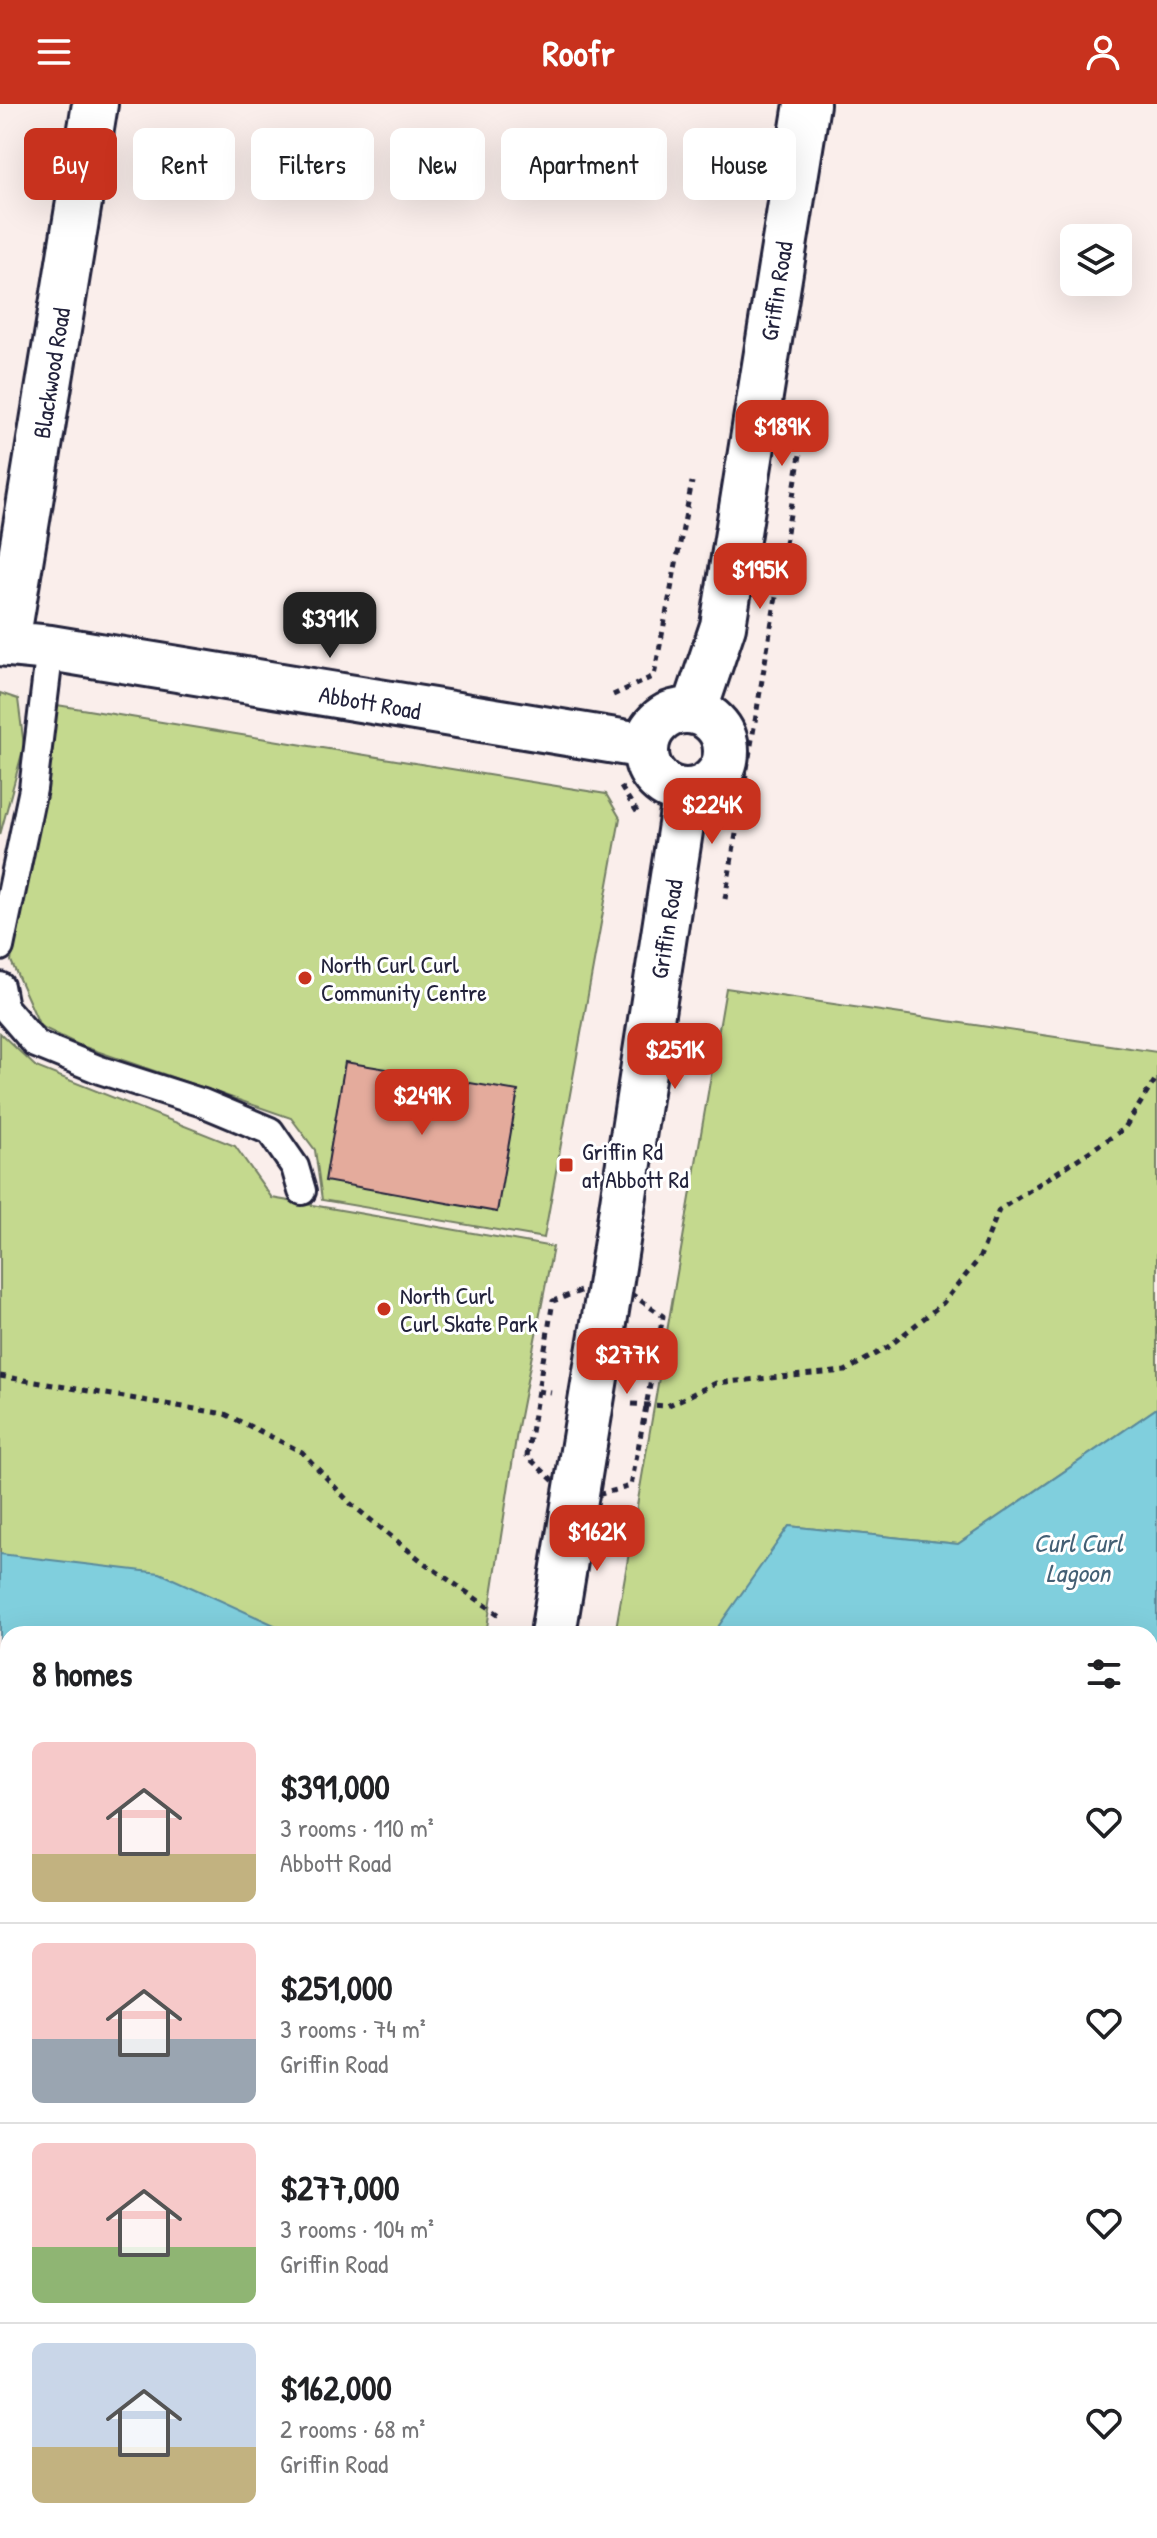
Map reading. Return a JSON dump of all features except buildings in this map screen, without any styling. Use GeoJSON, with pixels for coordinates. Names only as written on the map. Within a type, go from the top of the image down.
{"type":"FeatureCollection","features":[{"type":"Feature","properties":{"kind":"main road","name":"Blackwood Road"},"geometry":{"type":"LineString","coordinates":[[3,643],[95,104]]}},
{"type":"Feature","properties":{"kind":"main road","name":"Griffin Road"},"geometry":{"type":"LineString","coordinates":[[694,712],[723,626],[807,104]]}},
{"type":"Feature","properties":{"kind":"main road","name":"Abbott Road"},"geometry":{"type":"LineString","coordinates":[[3,643],[50,648],[646,746]]}},
{"type":"Feature","properties":{"kind":"main road"},"geometry":{"type":"LineString","coordinates":[[694,712],[717,725],[723,736],[725,762],[710,783],[686,792],[673,789],[651,773],[646,746],[657,722],[668,715],[694,712]]}},
{"type":"Feature","properties":{"kind":"main road","name":"Griffin Road"},"geometry":{"type":"LineString","coordinates":[[554,1626],[686,792]]}},
{"type":"Feature","properties":{"kind":"lane"},"geometry":{"type":"LineString","coordinates":[[0,947],[33,789],[50,648]]}},
{"type":"Feature","properties":{"kind":"lane"},"geometry":{"type":"LineString","coordinates":[[0,986],[4,1007],[36,1044],[100,1070],[203,1103],[270,1131],[295,1167],[302,1191]]}},
{"type":"Feature","properties":{"kind":"path"},"geometry":{"type":"LineString","coordinates":[[725,899],[802,443]]}},
{"type":"Feature","properties":{"kind":"path"},"geometry":{"type":"LineString","coordinates":[[609,704],[614,694],[654,676],[692,482]]}},
{"type":"Feature","properties":{"kind":"path"},"geometry":{"type":"LineString","coordinates":[[647,1406],[667,1406],[716,1383],[845,1371],[888,1347],[943,1303],[979,1259],[999,1210],[1124,1129],[1153,1090],[1157,1077]]}},
{"type":"Feature","properties":{"kind":"path"},"geometry":{"type":"LineString","coordinates":[[0,1376],[225,1414],[302,1452],[351,1504],[423,1562],[501,1616]]}},
{"type":"Feature","properties":{"kind":"green space"},"geometry":{"type":"Polygon","coordinates":[[[0,693],[18,699],[24,746],[0,835],[0,693]]]}},
{"type":"Feature","properties":{"kind":"green space","name":"North Curl Curl Community Centre"},"geometry":{"type":"Polygon","coordinates":[[[57,705],[606,794],[620,818],[544,1238],[322,1200],[315,1150],[291,1118],[79,1045],[40,1026],[11,961],[57,705]]]}},
{"type":"Feature","properties":{"kind":"green space"},"geometry":{"type":"Polygon","coordinates":[[[726,988],[1157,1052],[1157,1408],[958,1544],[789,1526],[720,1626],[616,1626],[726,988]]]}},
{"type":"Feature","properties":{"kind":"green space"},"geometry":{"type":"Polygon","coordinates":[[[0,1033],[36,1067],[235,1146],[272,1198],[553,1247],[517,1432],[487,1626],[0,1626],[0,1033]]]}},
{"type":"Feature","properties":{"kind":"water","name":"Curl Curl Lagoon"},"geometry":{"type":"Polygon","coordinates":[[[1157,1408],[1157,1626],[719,1626],[789,1526],[958,1544],[1157,1408]]]}},
{"type":"Feature","properties":{"kind":"water"},"geometry":{"type":"Polygon","coordinates":[[[0,1554],[160,1573],[276,1626],[0,1626],[0,1554]]]}},
{"type":"Feature","properties":{"kind":"place","name":"North Curl Curl Community Centre"},"geometry":{"type":"Point","coordinates":[305,978]}},
{"type":"Feature","properties":{"kind":"place","name":"Griffin Rd at Abbott Rd"},"geometry":{"type":"Point","coordinates":[566,1165]}},
{"type":"Feature","properties":{"kind":"place","name":"North Curl Curl Skate Park"},"geometry":{"type":"Point","coordinates":[384,1309]}}]}
